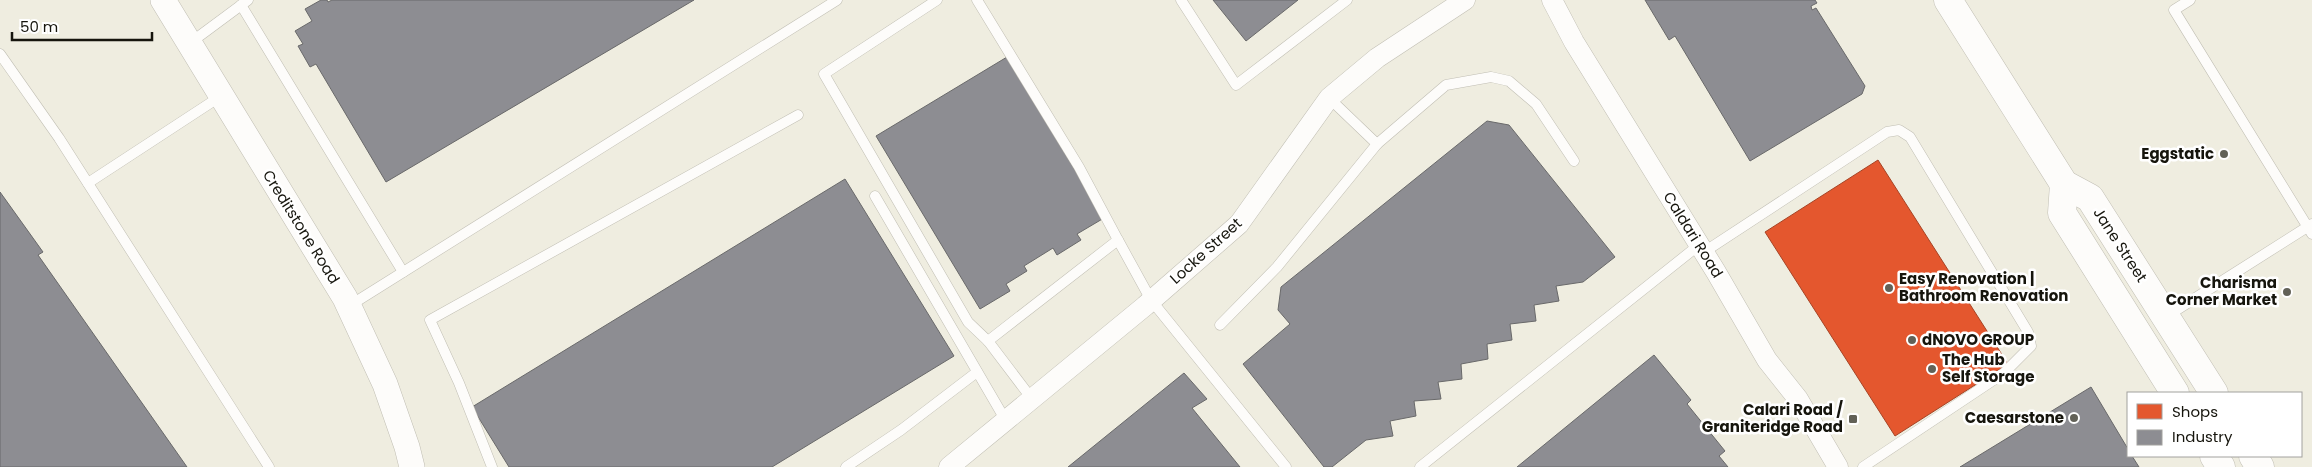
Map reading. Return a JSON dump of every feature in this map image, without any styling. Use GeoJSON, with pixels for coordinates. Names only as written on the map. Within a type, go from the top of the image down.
{"type":"FeatureCollection","features":[{"type":"Feature","properties":{"kind":"main road","name":"Jane Street"},"geometry":{"type":"LineString","coordinates":[[1948,0],[2064,184],[2090,198],[2213,392]]}},
{"type":"Feature","properties":{"kind":"main road"},"geometry":{"type":"LineString","coordinates":[[2064,184],[2062,212],[2174,392]]}},
{"type":"Feature","properties":{"kind":"street","name":"Creditstone Road"},"geometry":{"type":"LineString","coordinates":[[164,0],[348,306],[385,384],[412,467]]}},
{"type":"Feature","properties":{"kind":"street","name":"Locke Street"},"geometry":{"type":"LineString","coordinates":[[949,467],[1151,300],[1238,224],[1329,98],[1377,58],[1465,0]]}},
{"type":"Feature","properties":{"kind":"street","name":"Caldari Road"},"geometry":{"type":"LineString","coordinates":[[1552,0],[1574,42],[1768,360],[1798,399],[1838,467]]}},
{"type":"Feature","properties":{"kind":"lane"},"geometry":{"type":"LineString","coordinates":[[348,306],[838,0]]}},
{"type":"Feature","properties":{"kind":"lane"},"geometry":{"type":"LineString","coordinates":[[937,0],[824,74],[968,322],[988,342],[1032,399]]}},
{"type":"Feature","properties":{"kind":"lane"},"geometry":{"type":"LineString","coordinates":[[977,0],[1079,167],[1151,300],[1286,467]]}},
{"type":"Feature","properties":{"kind":"lane"},"geometry":{"type":"LineString","coordinates":[[1181,0],[1236,85],[1347,0]]}},
{"type":"Feature","properties":{"kind":"lane"},"geometry":{"type":"LineString","coordinates":[[2166,316],[2311,228],[2174,10],[2190,0]]}},
{"type":"Feature","properties":{"kind":"lane"},"geometry":{"type":"LineString","coordinates":[[189,43],[245,2],[403,272]]}},
{"type":"Feature","properties":{"kind":"lane"},"geometry":{"type":"LineString","coordinates":[[0,54],[59,138],[269,467]]}},
{"type":"Feature","properties":{"kind":"lane"},"geometry":{"type":"LineString","coordinates":[[1220,325],[1277,267],[1377,144],[1446,85],[1491,77],[1509,81],[1536,104],[1574,160]]}},
{"type":"Feature","properties":{"kind":"lane"},"geometry":{"type":"LineString","coordinates":[[88,183],[221,96]]}},
{"type":"Feature","properties":{"kind":"lane"},"geometry":{"type":"LineString","coordinates":[[1329,98],[1377,144]]}},
{"type":"Feature","properties":{"kind":"lane"},"geometry":{"type":"LineString","coordinates":[[492,467],[459,383],[430,320],[798,115]]}},
{"type":"Feature","properties":{"kind":"lane"},"geometry":{"type":"LineString","coordinates":[[1420,467],[1701,248],[1887,132],[1899,130],[1910,137],[2028,332],[2031,346],[2004,373],[1863,467]]}},
{"type":"Feature","properties":{"kind":"lane"},"geometry":{"type":"LineString","coordinates":[[875,196],[1006,421]]}},
{"type":"Feature","properties":{"kind":"lane"},"geometry":{"type":"LineString","coordinates":[[988,342],[1118,240]]}},
{"type":"Feature","properties":{"kind":"lane"},"geometry":{"type":"LineString","coordinates":[[846,467],[901,430],[977,372]]}},
{"type":"Feature","properties":{"kind":"building: Shops"},"geometry":{"type":"Polygon","coordinates":[[[1878,160],[2008,364],[1895,436],[1765,232],[1878,160]]]}},
{"type":"Feature","properties":{"kind":"building: Industry"},"geometry":{"type":"Polygon","coordinates":[[[321,0],[327,0],[328,2],[332,0],[694,0],[386,182],[316,64],[310,67],[298,46],[303,44],[295,31],[312,21],[305,9],[321,0]]]}},
{"type":"Feature","properties":{"kind":"building: Industry"},"geometry":{"type":"Polygon","coordinates":[[[1213,0],[1298,0],[1246,41],[1213,0]]]}},
{"type":"Feature","properties":{"kind":"building: Industry"},"geometry":{"type":"Polygon","coordinates":[[[1645,0],[1815,0],[1817,3],[1811,6],[1812,10],[1816,8],[1865,86],[1862,94],[1750,161],[1675,36],[1669,40],[1645,0]]]}},
{"type":"Feature","properties":{"kind":"building: Industry"},"geometry":{"type":"Polygon","coordinates":[[[1007,57],[1104,218],[1077,234],[1081,240],[1057,255],[1053,248],[1024,266],[1027,271],[1006,284],[1010,291],[980,309],[876,136],[1007,57]]]}},
{"type":"Feature","properties":{"kind":"building: Industry"},"geometry":{"type":"Polygon","coordinates":[[[1487,121],[1509,125],[1615,257],[1583,282],[1556,286],[1559,301],[1534,305],[1536,321],[1510,324],[1512,340],[1487,344],[1488,359],[1461,364],[1462,379],[1438,382],[1441,399],[1414,401],[1416,416],[1390,421],[1393,436],[1366,440],[1332,467],[1324,467],[1243,364],[1290,324],[1278,310],[1281,287],[1487,121]]]}},
{"type":"Feature","properties":{"kind":"building: Industry"},"geometry":{"type":"Polygon","coordinates":[[[845,179],[954,356],[772,467],[509,467],[472,407],[845,179]]]}},
{"type":"Feature","properties":{"kind":"building: Industry"},"geometry":{"type":"Polygon","coordinates":[[[0,192],[43,252],[38,255],[187,467],[0,467],[0,192]]]}},
{"type":"Feature","properties":{"kind":"building: Industry"},"geometry":{"type":"Polygon","coordinates":[[[1654,355],[1691,400],[1687,404],[1725,451],[1719,456],[1728,467],[1517,467],[1654,355]]]}},
{"type":"Feature","properties":{"kind":"building: Industry"},"geometry":{"type":"Polygon","coordinates":[[[1184,373],[1207,399],[1192,408],[1240,467],[1068,467],[1184,373]]]}},
{"type":"Feature","properties":{"kind":"building: Industry","name":"Caesarstone"},"geometry":{"type":"Polygon","coordinates":[[[2091,387],[2127,447],[2127,457],[2133,457],[2139,467],[1960,467],[2091,387]]]}},
{"type":"Feature","properties":{"kind":"place","name":"Eggstatic"},"geometry":{"type":"Point","coordinates":[2224,154]}},
{"type":"Feature","properties":{"kind":"place","name":"Easy Renovation | Bathroom Renovation"},"geometry":{"type":"Point","coordinates":[1889,288]}},
{"type":"Feature","properties":{"kind":"place","name":"Charisma Corner Market"},"geometry":{"type":"Point","coordinates":[2287,292]}},
{"type":"Feature","properties":{"kind":"place","name":"dNOVO GROUP"},"geometry":{"type":"Point","coordinates":[1912,340]}},
{"type":"Feature","properties":{"kind":"place","name":"The Hub Self Storage"},"geometry":{"type":"Point","coordinates":[1932,369]}},
{"type":"Feature","properties":{"kind":"place","name":"Caesarstone"},"geometry":{"type":"Point","coordinates":[2074,418]}},
{"type":"Feature","properties":{"kind":"place","name":"Calari Road / Graniteridge Road"},"geometry":{"type":"Point","coordinates":[1853,419]}}]}
